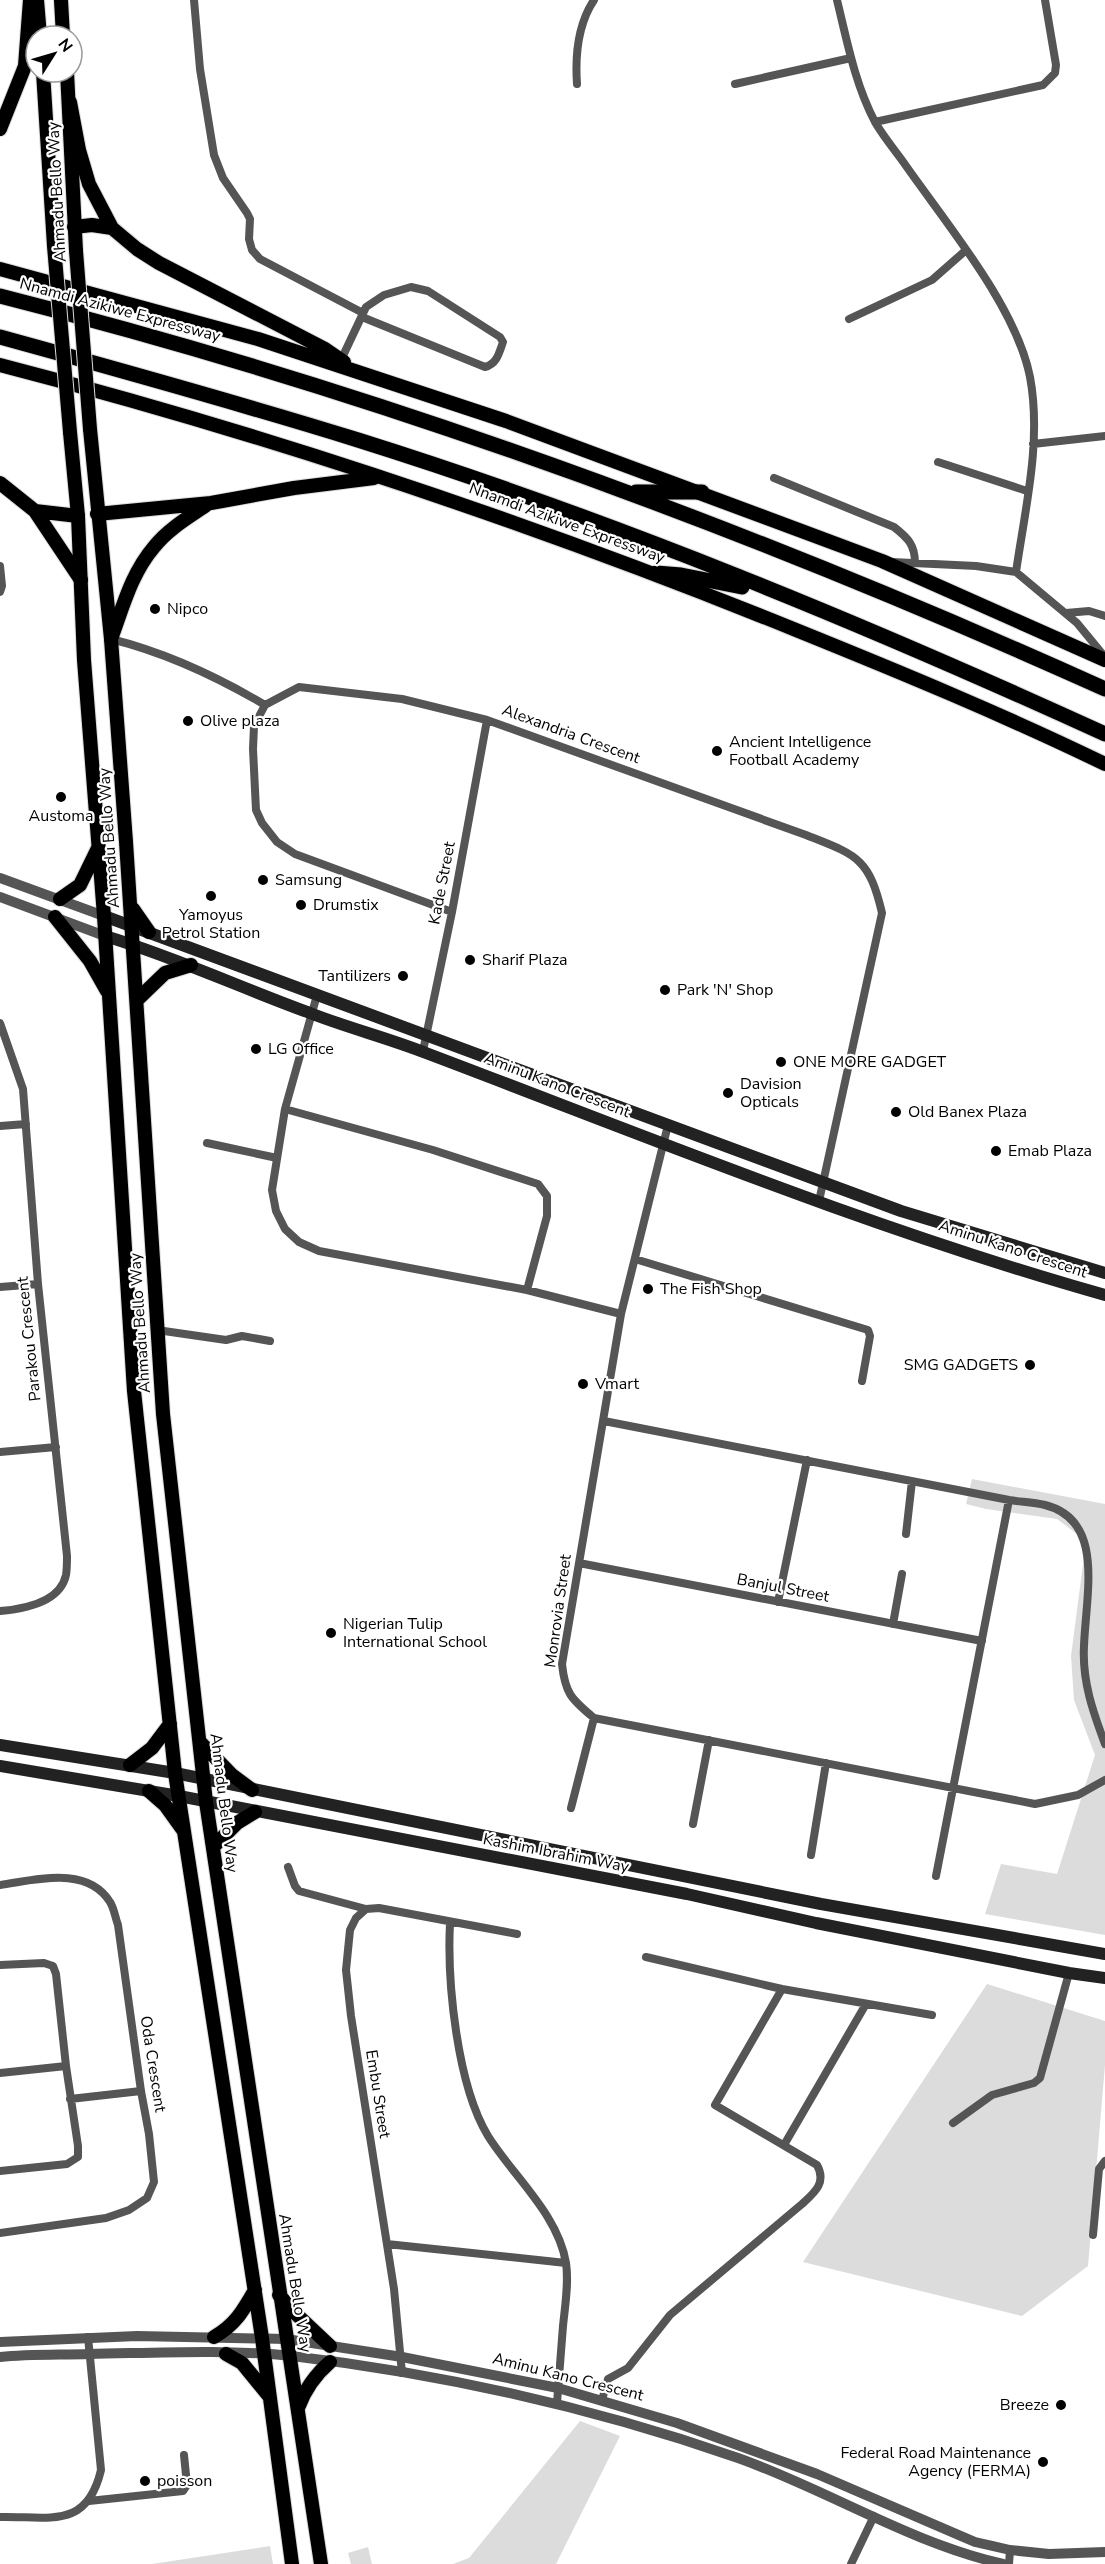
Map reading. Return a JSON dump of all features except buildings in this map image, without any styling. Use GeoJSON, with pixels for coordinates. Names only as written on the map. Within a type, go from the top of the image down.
{"type":"FeatureCollection","features":[{"type":"Feature","properties":{"kind":"highway","name":"Nnamdi Azikiwe Expressway"},"geometry":{"type":"LineString","coordinates":[[0,296],[101,322],[452,429],[755,540],[918,606],[1105,689]]}},
{"type":"Feature","properties":{"kind":"highway","name":"Nnamdi Azikiwe Expressway"},"geometry":{"type":"LineString","coordinates":[[0,337],[359,441],[535,500],[771,589],[892,639],[1105,734]]}},
{"type":"Feature","properties":{"kind":"highway"},"geometry":{"type":"LineString","coordinates":[[626,492],[702,492]]}},
{"type":"Feature","properties":{"kind":"highway"},"geometry":{"type":"LineString","coordinates":[[656,573],[681,575],[759,590],[771,589]]}},
{"type":"Feature","properties":{"kind":"main road"},"geometry":{"type":"LineString","coordinates":[[0,129],[25,66],[30,0]]}},
{"type":"Feature","properties":{"kind":"main road"},"geometry":{"type":"LineString","coordinates":[[37,0],[39,24]]}},
{"type":"Feature","properties":{"kind":"main road"},"geometry":{"type":"LineString","coordinates":[[61,0],[62,24]]}},
{"type":"Feature","properties":{"kind":"main road","name":"Ahmadu Bello Way"},"geometry":{"type":"LineString","coordinates":[[45,84],[54,246],[78,516],[84,660],[104,915],[134,1391],[175,1773],[255,2290],[292,2564]]}},
{"type":"Feature","properties":{"kind":"main road","name":"Ahmadu Bello Way"},"geometry":{"type":"LineString","coordinates":[[68,84],[74,227],[97,514],[111,639],[134,944],[163,1414],[206,1802],[321,2564]]}},
{"type":"Feature","properties":{"kind":"main road"},"geometry":{"type":"LineString","coordinates":[[70,102],[79,150],[89,184],[112,228],[159,263],[325,349],[353,369]]}},
{"type":"Feature","properties":{"kind":"main road"},"geometry":{"type":"LineString","coordinates":[[74,227],[92,225],[112,228]]}},
{"type":"Feature","properties":{"kind":"main road","name":"Nnamdi Azikiwe Expressway"},"geometry":{"type":"LineString","coordinates":[[0,269],[258,339],[353,369],[702,492],[882,561],[1105,658]]}},
{"type":"Feature","properties":{"kind":"main road","name":"Nnamdi Azikiwe Expressway"},"geometry":{"type":"LineString","coordinates":[[0,365],[220,427],[381,477],[656,573],[948,691],[1105,764]]}},
{"type":"Feature","properties":{"kind":"main road"},"geometry":{"type":"LineString","coordinates":[[97,514],[211,503],[294,488],[381,477]]}},
{"type":"Feature","properties":{"kind":"main road"},"geometry":{"type":"LineString","coordinates":[[0,483],[34,511],[81,580]]}},
{"type":"Feature","properties":{"kind":"main road"},"geometry":{"type":"LineString","coordinates":[[111,639],[139,568],[154,546],[179,523],[211,503]]}},
{"type":"Feature","properties":{"kind":"main road"},"geometry":{"type":"LineString","coordinates":[[34,511],[78,516]]}},
{"type":"Feature","properties":{"kind":"main road"},"geometry":{"type":"LineString","coordinates":[[60,899],[80,885],[99,846]]}},
{"type":"Feature","properties":{"kind":"main road"},"geometry":{"type":"LineString","coordinates":[[131,905],[140,922],[149,932]]}},
{"type":"Feature","properties":{"kind":"main road","name":"Aminu Kano Crescent"},"geometry":{"type":"LineString","coordinates":[[104,915],[910,1214],[1105,1273]]}},
{"type":"Feature","properties":{"kind":"main road"},"geometry":{"type":"LineString","coordinates":[[56,917],[90,961],[109,994]]}},
{"type":"Feature","properties":{"kind":"main road","name":"Aminu Kano Crescent"},"geometry":{"type":"LineString","coordinates":[[105,936],[134,944],[311,1014],[423,1051],[819,1201],[1036,1276],[1105,1295]]}},
{"type":"Feature","properties":{"kind":"main road"},"geometry":{"type":"LineString","coordinates":[[137,1000],[165,973],[191,966]]}},
{"type":"Feature","properties":{"kind":"main road"},"geometry":{"type":"LineString","coordinates":[[130,1766],[152,1748],[170,1724]]}},
{"type":"Feature","properties":{"kind":"main road"},"geometry":{"type":"LineString","coordinates":[[200,1742],[232,1775],[252,1790]]}},
{"type":"Feature","properties":{"kind":"main road","name":"Kashim Ibrahim Way"},"geometry":{"type":"LineString","coordinates":[[0,1745],[175,1773],[821,1904],[1105,1954]]}},
{"type":"Feature","properties":{"kind":"main road","name":"Kashim Ibrahim Way"},"geometry":{"type":"LineString","coordinates":[[0,1766],[179,1796],[687,1894],[816,1923],[1069,1973],[1105,1978]]}},
{"type":"Feature","properties":{"kind":"main road"},"geometry":{"type":"LineString","coordinates":[[149,1791],[165,1805],[185,1832]]}},
{"type":"Feature","properties":{"kind":"main road"},"geometry":{"type":"LineString","coordinates":[[213,1847],[227,1831],[255,1812]]}},
{"type":"Feature","properties":{"kind":"main road"},"geometry":{"type":"LineString","coordinates":[[214,2337],[229,2329],[241,2315],[255,2290]]}},
{"type":"Feature","properties":{"kind":"main road"},"geometry":{"type":"LineString","coordinates":[[279,2295],[330,2346]]}},
{"type":"Feature","properties":{"kind":"main road"},"geometry":{"type":"LineString","coordinates":[[226,2354],[242,2363],[269,2396]]}},
{"type":"Feature","properties":{"kind":"main road"},"geometry":{"type":"LineString","coordinates":[[297,2409],[303,2393],[317,2373],[330,2362]]}},
{"type":"Feature","properties":{"kind":"street"},"geometry":{"type":"LineString","coordinates":[[194,0],[200,69],[214,155],[223,178],[250,219],[249,240],[252,250],[260,260],[362,315],[485,367],[491,366],[496,361],[503,342],[500,337],[420,288],[411,287],[375,299],[362,315],[341,360]]}},
{"type":"Feature","properties":{"kind":"street"},"geometry":{"type":"LineString","coordinates":[[577,84],[580,36],[585,17],[594,0]]}},
{"type":"Feature","properties":{"kind":"street"},"geometry":{"type":"LineString","coordinates":[[837,0],[851,58],[875,122],[996,296],[1024,357],[1033,401],[1033,444],[1016,572]]}},
{"type":"Feature","properties":{"kind":"street"},"geometry":{"type":"LineString","coordinates":[[875,122],[1043,85],[1055,74],[1056,65],[1045,0]]}},
{"type":"Feature","properties":{"kind":"street"},"geometry":{"type":"LineString","coordinates":[[735,84],[851,58]]}},
{"type":"Feature","properties":{"kind":"street"},"geometry":{"type":"LineString","coordinates":[[849,319],[932,280],[965,251]]}},
{"type":"Feature","properties":{"kind":"street"},"geometry":{"type":"LineString","coordinates":[[1033,444],[1105,436]]}},
{"type":"Feature","properties":{"kind":"street"},"geometry":{"type":"LineString","coordinates":[[938,462],[1027,491]]}},
{"type":"Feature","properties":{"kind":"street"},"geometry":{"type":"LineString","coordinates":[[774,478],[894,527],[910,541],[915,549],[915,563]]}},
{"type":"Feature","properties":{"kind":"street"},"geometry":{"type":"LineString","coordinates":[[882,561],[976,566],[1016,572],[1083,629],[1105,658]]}},
{"type":"Feature","properties":{"kind":"street"},"geometry":{"type":"LineString","coordinates":[[0,566],[2,586],[0,592]]}},
{"type":"Feature","properties":{"kind":"street"},"geometry":{"type":"LineString","coordinates":[[1065,613],[1089,611],[1105,616]]}},
{"type":"Feature","properties":{"kind":"street"},"geometry":{"type":"LineString","coordinates":[[111,639],[149,648],[180,660],[228,683],[265,705],[254,726],[256,810],[262,823],[277,842],[295,854],[452,912]]}},
{"type":"Feature","properties":{"kind":"street","name":"Alexandria Crescent"},"geometry":{"type":"LineString","coordinates":[[265,705],[299,687],[402,699],[487,720],[806,835],[847,851],[859,860],[876,887],[882,913],[819,1201]]}},
{"type":"Feature","properties":{"kind":"street","name":"Kade Street"},"geometry":{"type":"LineString","coordinates":[[423,1051],[452,912],[487,720]]}},
{"type":"Feature","properties":{"kind":"street"},"geometry":{"type":"LineString","coordinates":[[0,878],[104,915]]}},
{"type":"Feature","properties":{"kind":"street","name":"Aminu Kano Crescent"},"geometry":{"type":"LineString","coordinates":[[0,897],[105,936]]}},
{"type":"Feature","properties":{"kind":"street"},"geometry":{"type":"LineString","coordinates":[[317,995],[285,1109],[272,1190],[276,1211],[285,1229],[299,1242],[320,1251],[527,1290],[621,1314]]}},
{"type":"Feature","properties":{"kind":"street","name":"Parakou Crescent"},"geometry":{"type":"LineString","coordinates":[[0,1023],[22,1089],[38,1284],[67,1556],[66,1577],[54,1593],[37,1605],[0,1611]]}},
{"type":"Feature","properties":{"kind":"street"},"geometry":{"type":"LineString","coordinates":[[285,1109],[433,1150],[538,1184],[547,1196],[547,1216],[527,1290]]}},
{"type":"Feature","properties":{"kind":"street"},"geometry":{"type":"LineString","coordinates":[[0,1126],[26,1124]]}},
{"type":"Feature","properties":{"kind":"street","name":"Monrovia Street"},"geometry":{"type":"LineString","coordinates":[[594,1718],[576,1703],[564,1685],[562,1664],[621,1314],[668,1125]]}},
{"type":"Feature","properties":{"kind":"street"},"geometry":{"type":"LineString","coordinates":[[207,1143],[277,1158]]}},
{"type":"Feature","properties":{"kind":"street"},"geometry":{"type":"LineString","coordinates":[[635,1259],[868,1330],[870,1336],[862,1381]]}},
{"type":"Feature","properties":{"kind":"street"},"geometry":{"type":"LineString","coordinates":[[0,1287],[38,1284]]}},
{"type":"Feature","properties":{"kind":"street"},"geometry":{"type":"LineString","coordinates":[[157,1330],[226,1340],[242,1336],[270,1341]]}},
{"type":"Feature","properties":{"kind":"street"},"geometry":{"type":"LineString","coordinates":[[604,1421],[1009,1500],[1047,1505],[1079,1518],[1090,1534],[1096,1550],[1084,1646],[1085,1676],[1088,1695],[1105,1744]]}},
{"type":"Feature","properties":{"kind":"street"},"geometry":{"type":"LineString","coordinates":[[0,1452],[56,1447]]}},
{"type":"Feature","properties":{"kind":"street"},"geometry":{"type":"LineString","coordinates":[[778,1602],[807,1460]]}},
{"type":"Feature","properties":{"kind":"street"},"geometry":{"type":"LineString","coordinates":[[906,1534],[912,1481]]}},
{"type":"Feature","properties":{"kind":"street"},"geometry":{"type":"LineString","coordinates":[[936,1876],[1009,1500]]}},
{"type":"Feature","properties":{"kind":"street","name":"Banjul Street"},"geometry":{"type":"LineString","coordinates":[[579,1563],[982,1641]]}},
{"type":"Feature","properties":{"kind":"street"},"geometry":{"type":"LineString","coordinates":[[893,1624],[902,1574]]}},
{"type":"Feature","properties":{"kind":"street"},"geometry":{"type":"LineString","coordinates":[[571,1808],[594,1718],[1035,1804],[1078,1795],[1105,1780]]}},
{"type":"Feature","properties":{"kind":"street"},"geometry":{"type":"LineString","coordinates":[[693,1824],[709,1740]]}},
{"type":"Feature","properties":{"kind":"street"},"geometry":{"type":"LineString","coordinates":[[812,1855],[826,1763]]}},
{"type":"Feature","properties":{"kind":"street"},"geometry":{"type":"LineString","coordinates":[[288,1867],[299,1891],[366,1909],[379,1908],[517,1934]]}},
{"type":"Feature","properties":{"kind":"street","name":"Oda Crescent"},"geometry":{"type":"LineString","coordinates":[[0,1885],[65,1878],[83,1879],[100,1890],[110,1903],[118,1924],[154,2182],[147,2198],[129,2210],[106,2218],[0,2233]]}},
{"type":"Feature","properties":{"kind":"street","name":"Embu Street"},"geometry":{"type":"LineString","coordinates":[[366,1909],[356,1918],[350,1930],[346,1970],[354,2038],[387,2244],[402,2357],[402,2373]]}},
{"type":"Feature","properties":{"kind":"street"},"geometry":{"type":"LineString","coordinates":[[450,1923],[449,1944],[459,2042],[462,2062],[473,2099],[486,2133],[552,2225],[566,2263],[566,2298],[557,2403]]}},
{"type":"Feature","properties":{"kind":"street"},"geometry":{"type":"LineString","coordinates":[[646,1957],[782,1989],[932,2015]]}},
{"type":"Feature","properties":{"kind":"street"},"geometry":{"type":"LineString","coordinates":[[0,1964],[44,1963],[53,1966],[57,1974],[78,2157],[67,2164],[0,2171]]}},
{"type":"Feature","properties":{"kind":"street"},"geometry":{"type":"LineString","coordinates":[[952,2123],[992,2095],[1034,2083],[1040,2078],[1069,1973]]}},
{"type":"Feature","properties":{"kind":"street"},"geometry":{"type":"LineString","coordinates":[[602,2400],[608,2379],[628,2368],[670,2315],[802,2204],[819,2187],[821,2172],[817,2165],[715,2105],[782,1989]]}},
{"type":"Feature","properties":{"kind":"street"},"geometry":{"type":"LineString","coordinates":[[784,2145],[866,2004]]}},
{"type":"Feature","properties":{"kind":"street"},"geometry":{"type":"LineString","coordinates":[[0,2073],[66,2066]]}},
{"type":"Feature","properties":{"kind":"street"},"geometry":{"type":"LineString","coordinates":[[70,2099],[141,2091]]}},
{"type":"Feature","properties":{"kind":"street"},"geometry":{"type":"LineString","coordinates":[[1093,2235],[1099,2169],[1105,2161]]}},
{"type":"Feature","properties":{"kind":"street"},"geometry":{"type":"LineString","coordinates":[[387,2244],[566,2263]]}},
{"type":"Feature","properties":{"kind":"street"},"geometry":{"type":"LineString","coordinates":[[0,2517],[66,2517],[84,2507],[96,2490],[101,2470],[88,2337]]}},
{"type":"Feature","properties":{"kind":"street","name":"Aminu Kano Crescent"},"geometry":{"type":"LineString","coordinates":[[0,2342],[88,2337],[262,2338],[286,2339],[402,2357],[558,2388],[602,2400],[768,2455],[975,2542],[1010,2550],[1049,2554],[1105,2552]]}},
{"type":"Feature","properties":{"kind":"street","name":"Aminu Kano Crescent"},"geometry":{"type":"LineString","coordinates":[[0,2356],[90,2354],[289,2356],[402,2373],[557,2403],[676,2437],[752,2463],[941,2546],[972,2557],[1003,2564]]}},
{"type":"Feature","properties":{"kind":"street"},"geometry":{"type":"LineString","coordinates":[[89,2501],[183,2491],[187,2485],[184,2455]]}},
{"type":"Feature","properties":{"kind":"street"},"geometry":{"type":"LineString","coordinates":[[850,2564],[874,2516]]}},
{"type":"Feature","properties":{"kind":"street"},"geometry":{"type":"LineString","coordinates":[[1009,2564],[1010,2550]]}},
{"type":"Feature","properties":{"kind":"shaded area"},"geometry":{"type":"Polygon","coordinates":[[[972,1479],[1105,1504],[1105,1935],[985,1914],[1001,1864],[1057,1874],[1095,1755],[1074,1700],[1071,1656],[1085,1549],[1077,1534],[1057,1519],[966,1504],[972,1479]]]}},
{"type":"Feature","properties":{"kind":"shaded area"},"geometry":{"type":"Polygon","coordinates":[[[987,1984],[1105,2021],[1105,2065],[1088,2266],[1022,2316],[803,2262],[987,1984]]]}},
{"type":"Feature","properties":{"kind":"shaded area"},"geometry":{"type":"Polygon","coordinates":[[[580,2421],[620,2436],[556,2564],[453,2564],[469,2558],[580,2421]]]}},
{"type":"Feature","properties":{"kind":"shaded area"},"geometry":{"type":"Polygon","coordinates":[[[270,2546],[273,2564],[152,2564],[270,2546]]]}},
{"type":"Feature","properties":{"kind":"shaded area"},"geometry":{"type":"Polygon","coordinates":[[[368,2547],[372,2564],[351,2564],[348,2553],[368,2547]]]}},
{"type":"Feature","properties":{"kind":"place","name":"Nipco"},"geometry":{"type":"Point","coordinates":[155,609]}},
{"type":"Feature","properties":{"kind":"place","name":"Olive plaza"},"geometry":{"type":"Point","coordinates":[188,721]}},
{"type":"Feature","properties":{"kind":"place","name":"Ancient Intelligence Football Academy"},"geometry":{"type":"Point","coordinates":[717,751]}},
{"type":"Feature","properties":{"kind":"place","name":"Austoma"},"geometry":{"type":"Point","coordinates":[61,797]}},
{"type":"Feature","properties":{"kind":"place","name":"Samsung"},"geometry":{"type":"Point","coordinates":[263,880]}},
{"type":"Feature","properties":{"kind":"place","name":"Yamoyus Petrol Station"},"geometry":{"type":"Point","coordinates":[211,896]}},
{"type":"Feature","properties":{"kind":"place","name":"Drumstix"},"geometry":{"type":"Point","coordinates":[301,905]}},
{"type":"Feature","properties":{"kind":"place","name":"Sharif Plaza"},"geometry":{"type":"Point","coordinates":[470,960]}},
{"type":"Feature","properties":{"kind":"place","name":"Tantilizers"},"geometry":{"type":"Point","coordinates":[403,976]}},
{"type":"Feature","properties":{"kind":"place","name":"Park 'N' Shop"},"geometry":{"type":"Point","coordinates":[665,990]}},
{"type":"Feature","properties":{"kind":"place","name":"LG Office"},"geometry":{"type":"Point","coordinates":[256,1049]}},
{"type":"Feature","properties":{"kind":"place","name":"ONE MORE GADGET"},"geometry":{"type":"Point","coordinates":[781,1062]}},
{"type":"Feature","properties":{"kind":"place","name":"Davision Opticals"},"geometry":{"type":"Point","coordinates":[728,1093]}},
{"type":"Feature","properties":{"kind":"place","name":"Old Banex Plaza"},"geometry":{"type":"Point","coordinates":[896,1112]}},
{"type":"Feature","properties":{"kind":"place","name":"Emab Plaza"},"geometry":{"type":"Point","coordinates":[996,1151]}},
{"type":"Feature","properties":{"kind":"place","name":"The Fish Shop"},"geometry":{"type":"Point","coordinates":[648,1289]}},
{"type":"Feature","properties":{"kind":"place","name":"SMG GADGETS"},"geometry":{"type":"Point","coordinates":[1030,1365]}},
{"type":"Feature","properties":{"kind":"place","name":"Vmart"},"geometry":{"type":"Point","coordinates":[583,1384]}},
{"type":"Feature","properties":{"kind":"place","name":"Nigerian Tulip International School"},"geometry":{"type":"Point","coordinates":[331,1633]}},
{"type":"Feature","properties":{"kind":"place","name":"Breeze"},"geometry":{"type":"Point","coordinates":[1061,2405]}},
{"type":"Feature","properties":{"kind":"place","name":"Federal Road Maintenance Agency (FERMA)"},"geometry":{"type":"Point","coordinates":[1043,2462]}},
{"type":"Feature","properties":{"kind":"place","name":"poisson"},"geometry":{"type":"Point","coordinates":[145,2481]}}]}
